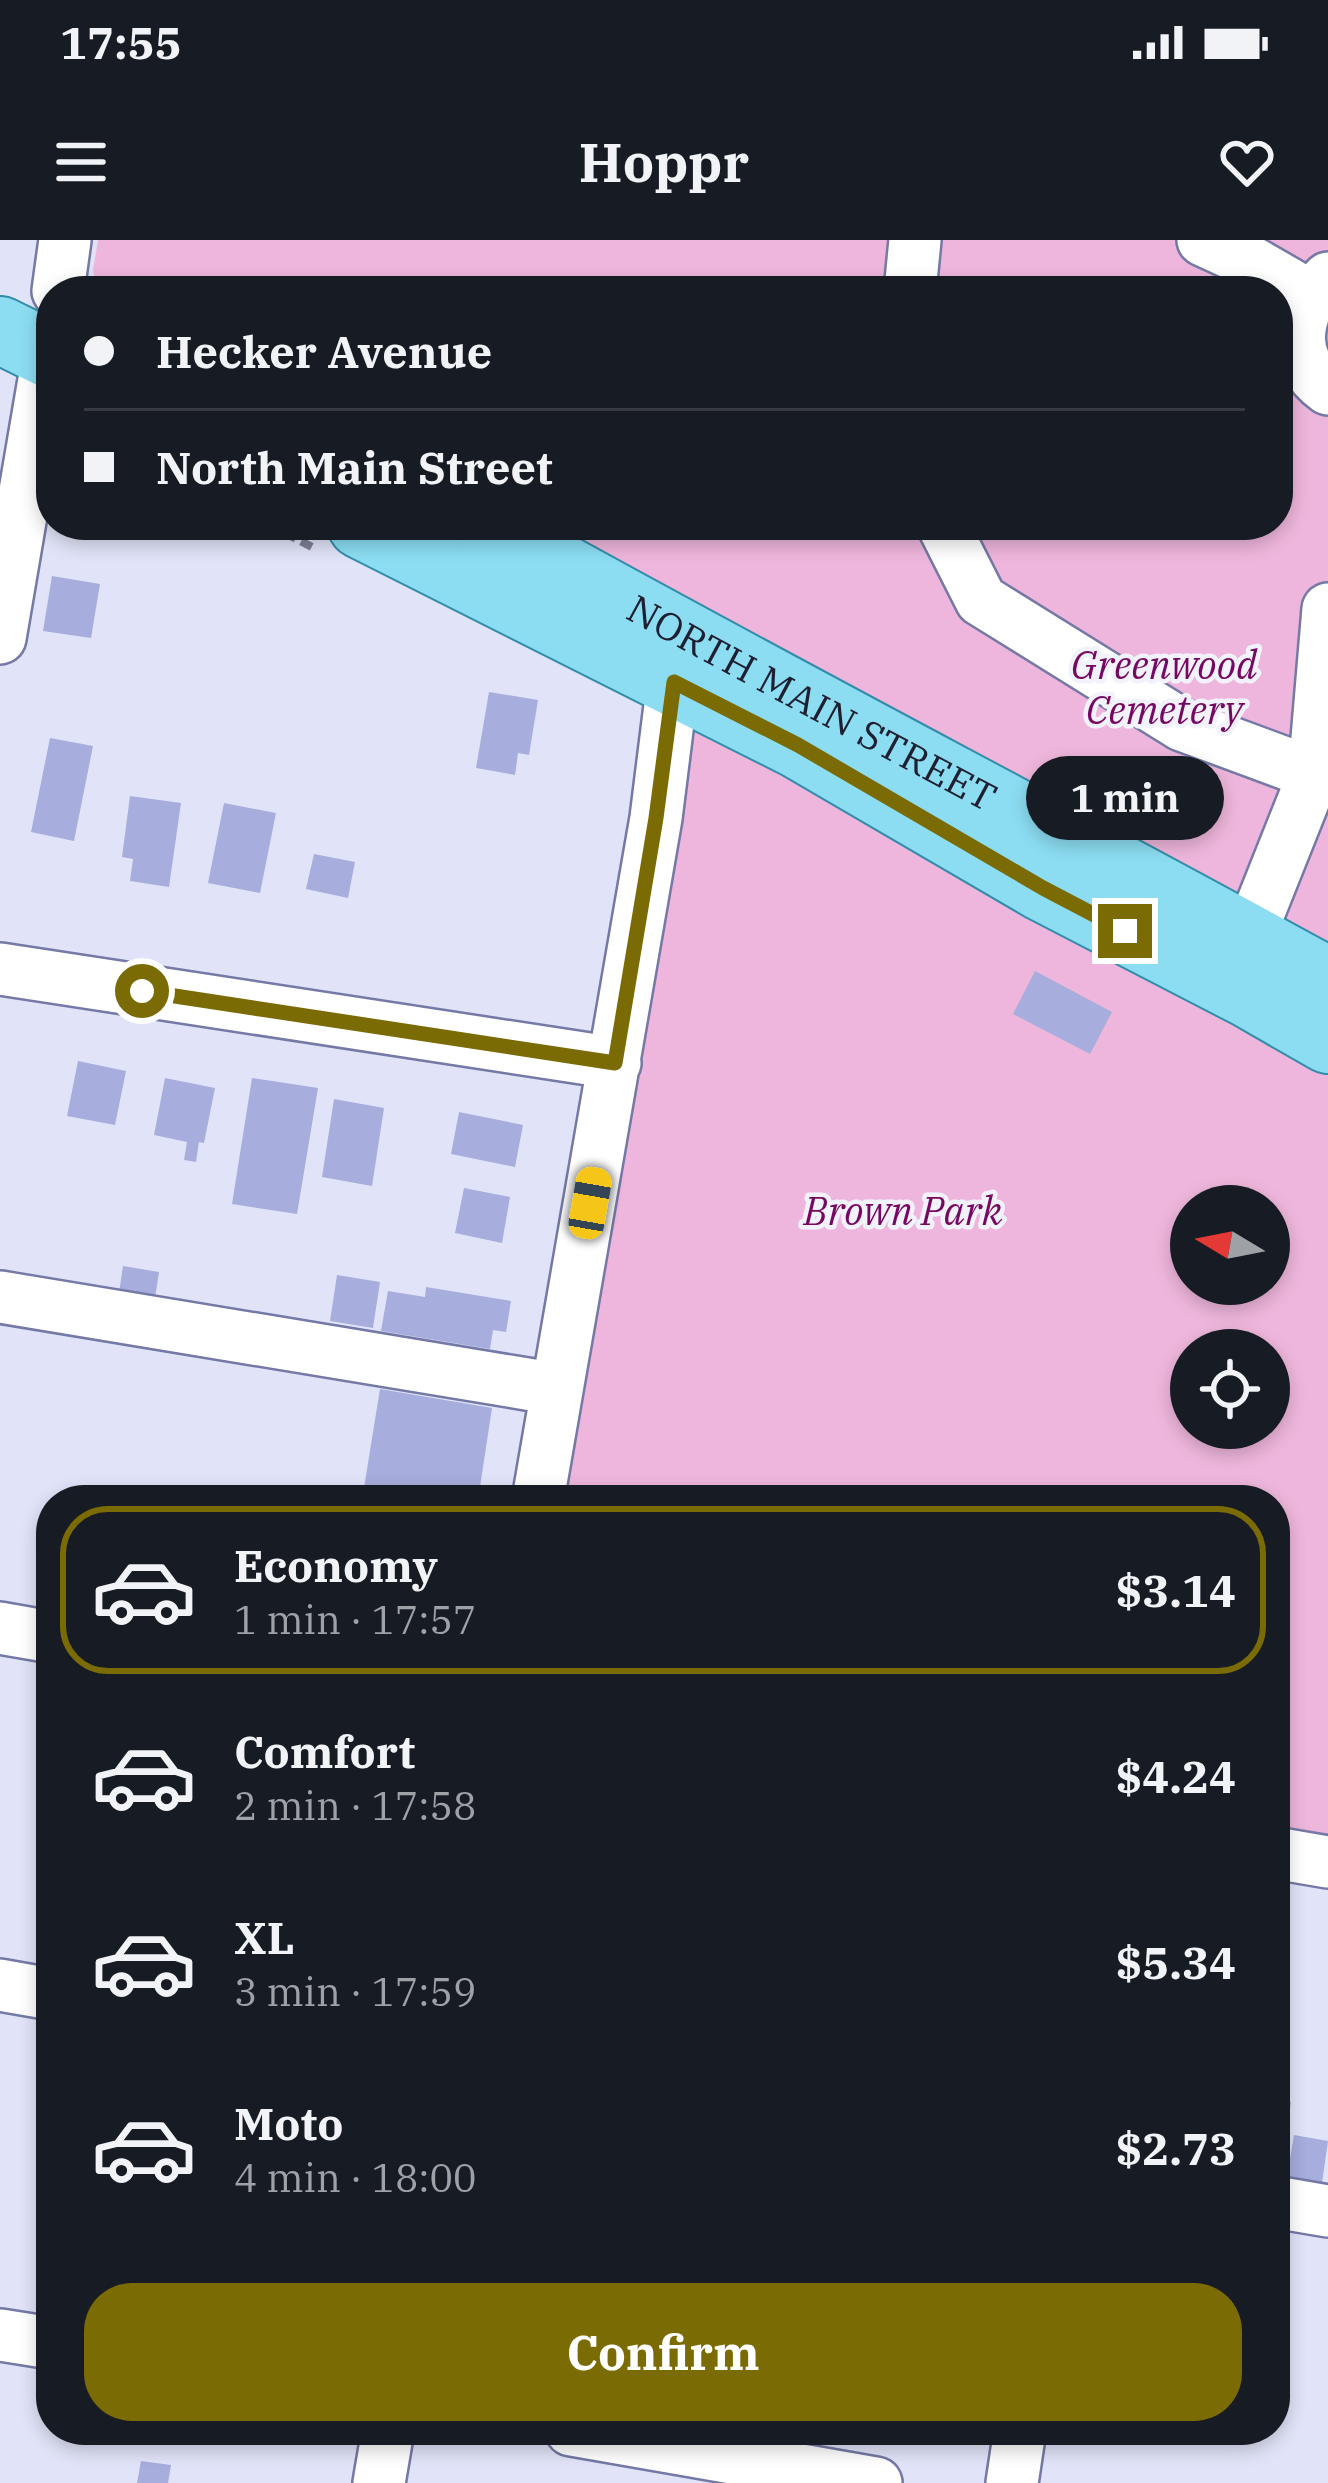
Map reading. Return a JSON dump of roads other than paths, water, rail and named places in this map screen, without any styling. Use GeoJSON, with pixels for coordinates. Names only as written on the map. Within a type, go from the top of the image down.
{"type":"FeatureCollection","features":[{"type":"Feature","properties":{"kind":"main road","name":"NORTH MAIN STREET"},"geometry":{"type":"LineString","coordinates":[[392,540],[798,745],[1043,888],[1328,1040]]}},
{"type":"Feature","properties":{"kind":"main road","name":"NORTH MAIN STREET"},"geometry":{"type":"LineString","coordinates":[[512,540],[1328,981]]}},
{"type":"Feature","properties":{"kind":"street"},"geometry":{"type":"LineString","coordinates":[[57,276],[65,240]]}},
{"type":"Feature","properties":{"kind":"street"},"geometry":{"type":"LineString","coordinates":[[1203,240],[1289,276]]}},
{"type":"Feature","properties":{"kind":"street"},"geometry":{"type":"LineString","coordinates":[[1319,287],[1299,331],[1302,355],[1328,389]]}},
{"type":"Feature","properties":{"kind":"street"},"geometry":{"type":"LineString","coordinates":[[0,638],[36,385]]}},
{"type":"Feature","properties":{"kind":"street"},"geometry":{"type":"LineString","coordinates":[[951,540],[981,600],[1182,725],[1321,777]]}},
{"type":"Feature","properties":{"kind":"street"},"geometry":{"type":"LineString","coordinates":[[1249,937],[1321,777],[1328,609]]}},
{"type":"Feature","properties":{"kind":"street"},"geometry":{"type":"LineString","coordinates":[[541,1485],[656,818],[674,682]]}},
{"type":"Feature","properties":{"kind":"street"},"geometry":{"type":"LineString","coordinates":[[0,969],[615,1063]]}},
{"type":"Feature","properties":{"kind":"street"},"geometry":{"type":"LineString","coordinates":[[0,1298],[557,1389]]}},
{"type":"Feature","properties":{"kind":"street"},"geometry":{"type":"LineString","coordinates":[[0,1628],[36,1634]]}},
{"type":"Feature","properties":{"kind":"street"},"geometry":{"type":"LineString","coordinates":[[1290,1856],[1328,1862]]}},
{"type":"Feature","properties":{"kind":"street"},"geometry":{"type":"LineString","coordinates":[[0,1985],[36,1991]]}},
{"type":"Feature","properties":{"kind":"street"},"geometry":{"type":"LineString","coordinates":[[1290,2205],[1328,2211]]}},
{"type":"Feature","properties":{"kind":"street"},"geometry":{"type":"LineString","coordinates":[[0,2335],[36,2341]]}},
{"type":"Feature","properties":{"kind":"street"},"geometry":{"type":"LineString","coordinates":[[380,2483],[386,2445]]}},
{"type":"Feature","properties":{"kind":"street"},"geometry":{"type":"LineString","coordinates":[[657,2445],[876,2483]]}},
{"type":"Feature","properties":{"kind":"street"},"geometry":{"type":"LineString","coordinates":[[1012,2483],[1018,2445]]}},
{"type":"Feature","properties":{"kind":"park label","name":"Greenwood Cemetery"},"geometry":{"type":"Point","coordinates":[1164,688]}},
{"type":"Feature","properties":{"kind":"park label","name":"Brown Park"},"geometry":{"type":"Point","coordinates":[903,1211]}}]}
